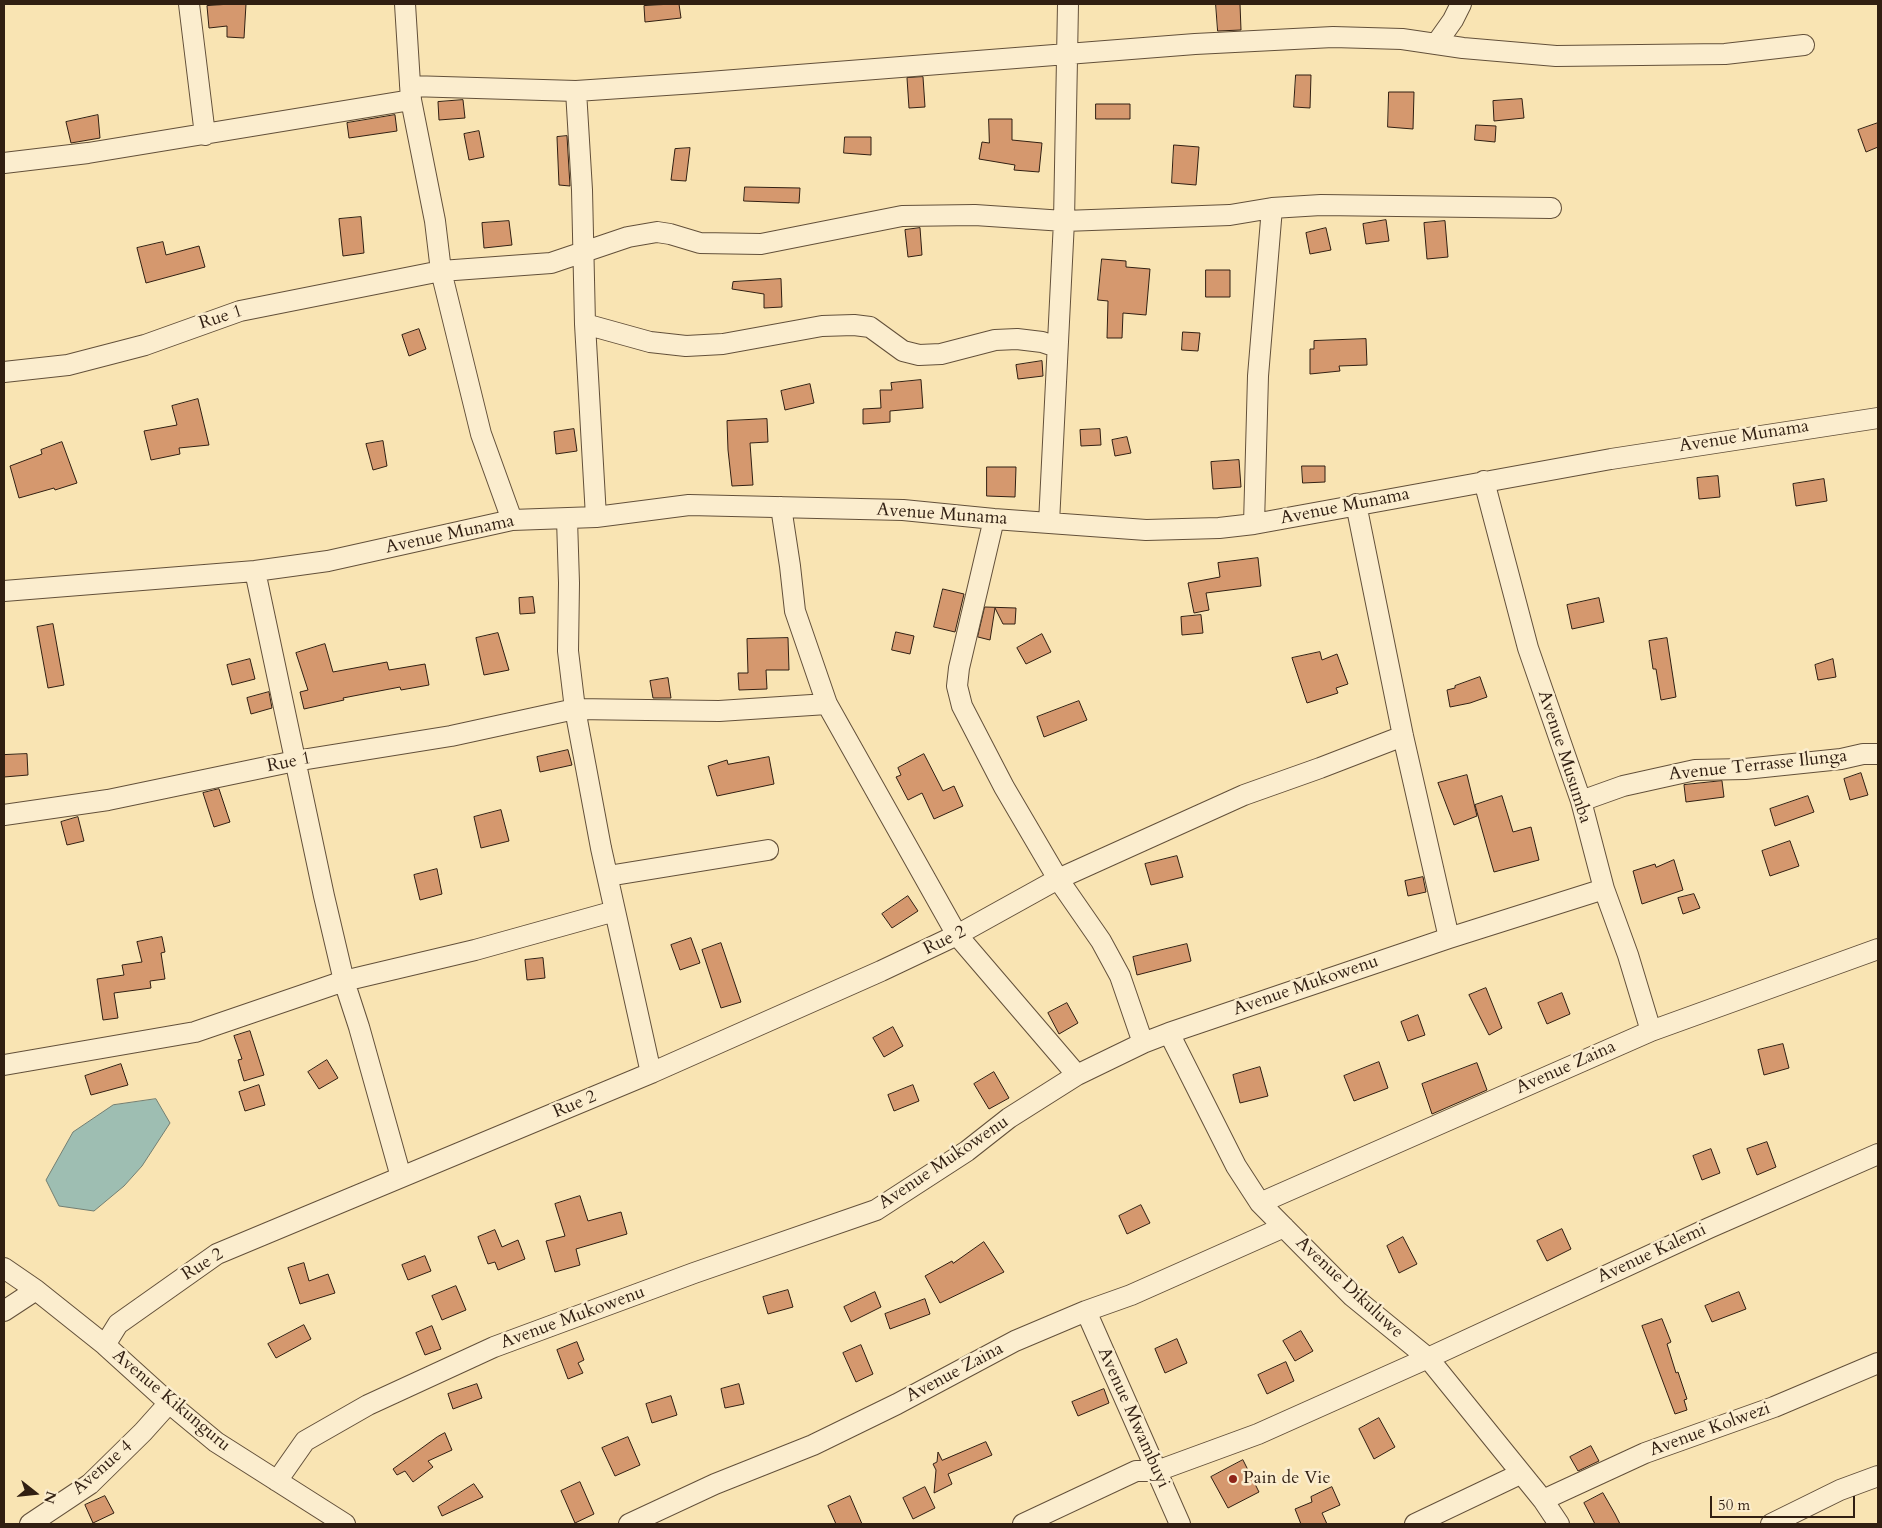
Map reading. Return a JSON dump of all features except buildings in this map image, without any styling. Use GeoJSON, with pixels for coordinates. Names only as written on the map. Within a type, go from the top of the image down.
{"type":"FeatureCollection","features":[{"type":"Feature","properties":{"kind":"street"},"geometry":{"type":"LineString","coordinates":[[189,4],[205,135]]}},
{"type":"Feature","properties":{"kind":"street"},"geometry":{"type":"LineString","coordinates":[[405,4],[411,93],[435,221],[441,271],[481,434],[512,520]]}},
{"type":"Feature","properties":{"kind":"street"},"geometry":{"type":"LineString","coordinates":[[1049,523],[1064,221],[1068,4]]}},
{"type":"Feature","properties":{"kind":"street"},"geometry":{"type":"LineString","coordinates":[[1436,44],[1453,20],[1461,4]]}},
{"type":"Feature","properties":{"kind":"street"},"geometry":{"type":"LineString","coordinates":[[4,163],[88,153],[205,135],[411,93],[576,91],[1067,53],[1333,36],[1402,39],[1556,56],[1725,54],[1804,45]]}},
{"type":"Feature","properties":{"kind":"street"},"geometry":{"type":"LineString","coordinates":[[576,91],[582,190],[585,324],[596,517]]}},
{"type":"Feature","properties":{"kind":"street","name":"Rue 1"},"geometry":{"type":"LineString","coordinates":[[4,372],[68,365],[146,345],[240,311],[441,271],[551,263],[628,237],[657,232],[670,234],[700,244],[761,244],[902,216],[975,214],[1064,221],[1230,214],[1272,208],[1321,205],[1551,208]]}},
{"type":"Feature","properties":{"kind":"street"},"geometry":{"type":"LineString","coordinates":[[1254,524],[1258,376],[1272,208]]}},
{"type":"Feature","properties":{"kind":"street"},"geometry":{"type":"LineString","coordinates":[[585,324],[650,342],[686,346],[723,344],[822,326],[854,325],[870,327],[903,351],[919,355],[942,354],[995,340],[1042,342],[1057,347]]}},
{"type":"Feature","properties":{"kind":"street","name":"Avenue Munama"},"geometry":{"type":"LineString","coordinates":[[4,591],[255,571],[328,561],[512,520],[596,517],[689,505],[903,510],[994,519],[1146,530],[1219,528],[1254,524],[1621,457],[1878,418]]}},
{"type":"Feature","properties":{"kind":"street","name":"Avenue Musumba"},"geometry":{"type":"LineString","coordinates":[[1484,481],[1528,648],[1581,801],[1604,890],[1628,955],[1651,1031]]}},
{"type":"Feature","properties":{"kind":"street"},"geometry":{"type":"LineString","coordinates":[[1356,504],[1404,736],[1449,938]]}},
{"type":"Feature","properties":{"kind":"street"},"geometry":{"type":"LineString","coordinates":[[781,508],[795,611],[827,704],[957,935],[1076,1075]]}},
{"type":"Feature","properties":{"kind":"street"},"geometry":{"type":"LineString","coordinates":[[566,519],[569,583],[568,651],[575,709],[615,911],[651,1073]]}},
{"type":"Feature","properties":{"kind":"street"},"geometry":{"type":"LineString","coordinates":[[994,519],[956,686],[962,706],[1000,779],[1058,879],[1101,942],[1120,976],[1143,1043]]}},
{"type":"Feature","properties":{"kind":"street"},"geometry":{"type":"LineString","coordinates":[[255,571],[344,981],[359,1027],[401,1177]]}},
{"type":"Feature","properties":{"kind":"street","name":"Rue 1"},"geometry":{"type":"LineString","coordinates":[[4,815],[108,800],[295,761],[451,736],[575,709],[719,711],[827,704]]}},
{"type":"Feature","properties":{"kind":"street","name":"Rue 2"},"geometry":{"type":"LineString","coordinates":[[105,1345],[118,1324],[217,1254],[651,1073],[872,975],[957,935],[1058,879],[1244,795],[1404,736]]}},
{"type":"Feature","properties":{"kind":"street","name":"Avenue Terrasse Ilunga"},"geometry":{"type":"LineString","coordinates":[[1581,801],[1623,786],[1696,770],[1745,769],[1863,754],[1878,754]]}},
{"type":"Feature","properties":{"kind":"street"},"geometry":{"type":"LineString","coordinates":[[608,876],[768,850]]}},
{"type":"Feature","properties":{"kind":"street","name":"Avenue Mukowenu"},"geometry":{"type":"LineString","coordinates":[[277,1481],[305,1441],[368,1405],[494,1347],[694,1273],[876,1210],[967,1151],[1009,1118],[1076,1075],[1143,1043],[1449,938],[1604,890]]}},
{"type":"Feature","properties":{"kind":"street"},"geometry":{"type":"LineString","coordinates":[[4,1065],[195,1032],[344,981],[475,950],[615,911]]}},
{"type":"Feature","properties":{"kind":"street","name":"Avenue Zaina"},"geometry":{"type":"LineString","coordinates":[[1260,1203],[1651,1031],[1878,949]]}},
{"type":"Feature","properties":{"kind":"street","name":"Avenue Dikuluwe"},"geometry":{"type":"LineString","coordinates":[[1169,1033],[1236,1166],[1260,1203],[1352,1296],[1428,1358],[1520,1474],[1543,1500],[1559,1524]]}},
{"type":"Feature","properties":{"kind":"street","name":"Avenue Kalemi"},"geometry":{"type":"LineString","coordinates":[[1023,1524],[1136,1471],[1157,1471],[1258,1434],[1428,1358],[1709,1228],[1878,1154]]}},
{"type":"Feature","properties":{"kind":"street","name":"Avenue Zaina"},"geometry":{"type":"LineString","coordinates":[[629,1524],[715,1484],[813,1445],[897,1404],[1015,1341],[1086,1311],[1131,1295],[1284,1227]]}},
{"type":"Feature","properties":{"kind":"street","name":"Avenue Kikunguru"},"geometry":{"type":"LineString","coordinates":[[4,1268],[36,1290],[105,1345],[169,1403],[216,1442],[346,1524]]}},
{"type":"Feature","properties":{"kind":"street"},"geometry":{"type":"LineString","coordinates":[[4,1311],[36,1290]]}},
{"type":"Feature","properties":{"kind":"street","name":"Avenue Mwambuyi"},"geometry":{"type":"LineString","coordinates":[[1086,1311],[1180,1524]]}},
{"type":"Feature","properties":{"kind":"street","name":"Avenue Kolwezi"},"geometry":{"type":"LineString","coordinates":[[1543,1500],[1645,1453],[1774,1407],[1878,1363]]}},
{"type":"Feature","properties":{"kind":"street","name":"Avenue 4"},"geometry":{"type":"LineString","coordinates":[[30,1524],[90,1484],[143,1432],[169,1403]]}},
{"type":"Feature","properties":{"kind":"street"},"geometry":{"type":"LineString","coordinates":[[1415,1524],[1520,1474]]}},
{"type":"Feature","properties":{"kind":"street"},"geometry":{"type":"LineString","coordinates":[[1772,1524],[1840,1490],[1878,1476]]}},
{"type":"Feature","properties":{"kind":"shaded area"},"geometry":{"type":"Polygon","coordinates":[[[156,1099],[170,1123],[142,1166],[124,1186],[94,1211],[59,1206],[46,1180],[73,1132],[113,1105],[156,1099]]]}},
{"type":"Feature","properties":{"kind":"place","name":"Pain de Vie"},"geometry":{"type":"Point","coordinates":[1233,1479]}}]}
